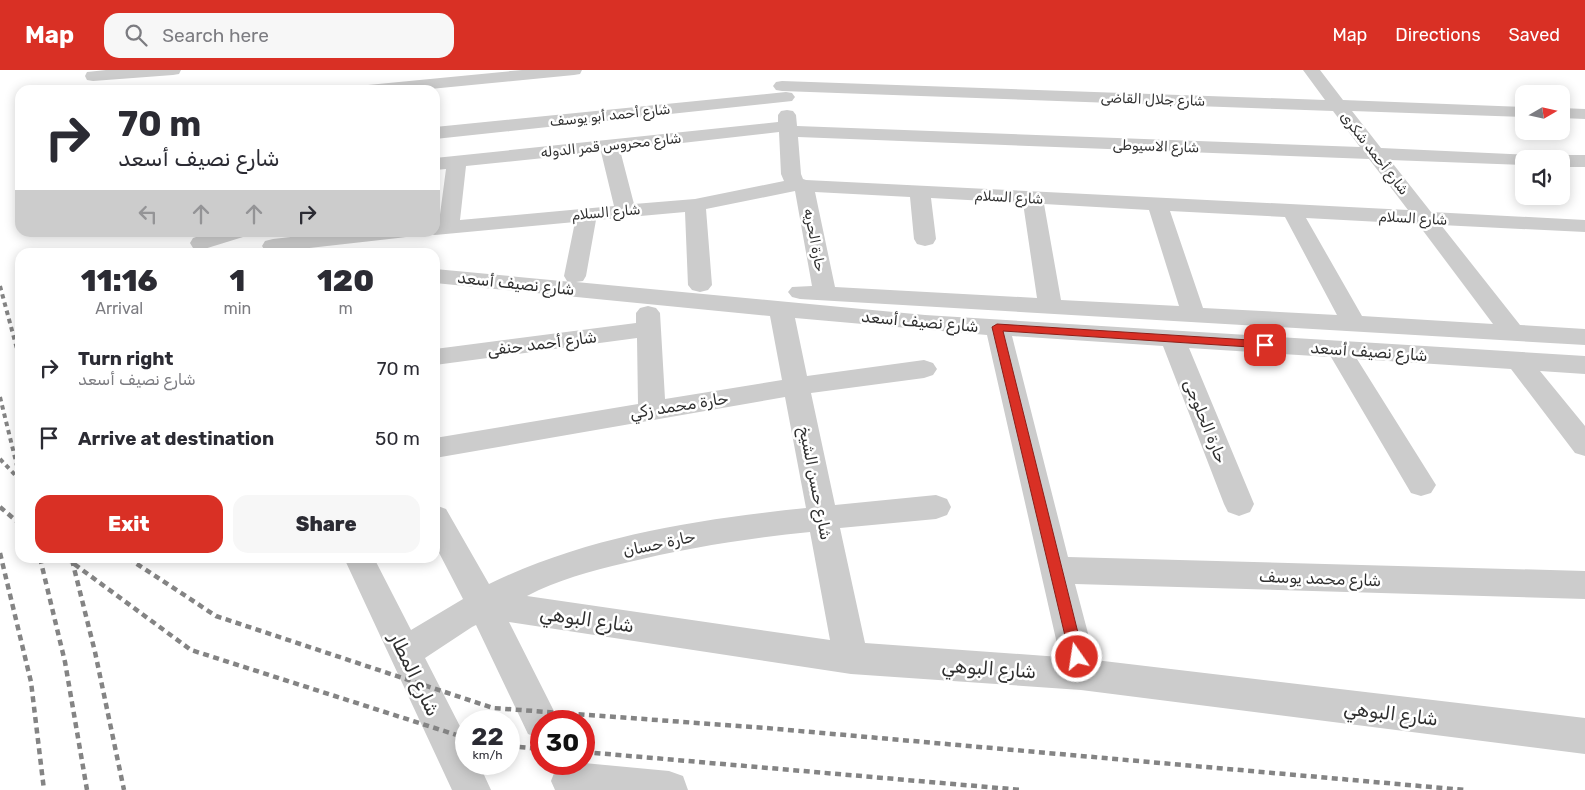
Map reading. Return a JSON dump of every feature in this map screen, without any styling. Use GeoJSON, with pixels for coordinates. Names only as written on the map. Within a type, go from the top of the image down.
{"type":"FeatureCollection","features":[{"type":"Feature","properties":{"kind":"street"},"geometry":{"type":"LineString","coordinates":[[95,79],[140,71],[173,70]]}},
{"type":"Feature","properties":{"kind":"street"},"geometry":{"type":"LineString","coordinates":[[420,85],[574,70]]}},
{"type":"Feature","properties":{"kind":"street","name":"شارع أحمد شكرى"},"geometry":{"type":"LineString","coordinates":[[1311,70],[1512,332]]}},
{"type":"Feature","properties":{"kind":"street"},"geometry":{"type":"LineString","coordinates":[[140,71],[150,85]]}},
{"type":"Feature","properties":{"kind":"street","name":"شارع جلال القاضى"},"geometry":{"type":"LineString","coordinates":[[781,84],[1515,112]]}},
{"type":"Feature","properties":{"kind":"street","name":"حارة الحريه"},"geometry":{"type":"LineString","coordinates":[[781,84],[788,128],[791,174],[800,185],[825,294]]}},
{"type":"Feature","properties":{"kind":"street","name":"شارع أحمد أبو يوسف"},"geometry":{"type":"LineString","coordinates":[[440,131],[781,84]]}},
{"type":"Feature","properties":{"kind":"street"},"geometry":{"type":"LineString","coordinates":[[1570,113],[1585,114]]}},
{"type":"Feature","properties":{"kind":"street","name":"شارع محروس قمر الدوله"},"geometry":{"type":"LineString","coordinates":[[440,163],[788,128]]}},
{"type":"Feature","properties":{"kind":"street","name":"شارع الاسيوطى"},"geometry":{"type":"LineString","coordinates":[[788,128],[1376,155],[1515,159]]}},
{"type":"Feature","properties":{"kind":"street"},"geometry":{"type":"LineString","coordinates":[[609,145],[625,211]]}},
{"type":"Feature","properties":{"kind":"street"},"geometry":{"type":"LineString","coordinates":[[1570,160],[1585,161]]}},
{"type":"Feature","properties":{"kind":"street"},"geometry":{"type":"LineString","coordinates":[[442,228],[457,161]]}},
{"type":"Feature","properties":{"kind":"street","name":"شارع السلام"},"geometry":{"type":"LineString","coordinates":[[442,228],[695,205],[800,185],[920,193],[1585,226]]}},
{"type":"Feature","properties":{"kind":"street"},"geometry":{"type":"LineString","coordinates":[[920,193],[925,239]]}},
{"type":"Feature","properties":{"kind":"street"},"geometry":{"type":"LineString","coordinates":[[1033,198],[1050,307]]}},
{"type":"Feature","properties":{"kind":"street"},"geometry":{"type":"LineString","coordinates":[[695,205],[700,285]]}},
{"type":"Feature","properties":{"kind":"street"},"geometry":{"type":"LineString","coordinates":[[1158,205],[1194,315]]}},
{"type":"Feature","properties":{"kind":"street"},"geometry":{"type":"LineString","coordinates":[[1292,212],[1354,324]]}},
{"type":"Feature","properties":{"kind":"street"},"geometry":{"type":"LineString","coordinates":[[575,276],[587,214]]}},
{"type":"Feature","properties":{"kind":"street"},"geometry":{"type":"LineString","coordinates":[[1563,225],[1585,248]]}},
{"type":"Feature","properties":{"kind":"street"},"geometry":{"type":"LineString","coordinates":[[201,243],[220,237]]}},
{"type":"Feature","properties":{"kind":"street"},"geometry":{"type":"LineString","coordinates":[[271,244],[345,237]]}},
{"type":"Feature","properties":{"kind":"street","name":"شارع نصيف أسعد"},"geometry":{"type":"LineString","coordinates":[[440,265],[825,294],[1585,336]]}},
{"type":"Feature","properties":{"kind":"street","name":"شارع نصيف أسعد"},"geometry":{"type":"LineString","coordinates":[[440,276],[925,323],[1585,366]]}},
{"type":"Feature","properties":{"kind":"street"},"geometry":{"type":"LineString","coordinates":[[648,296],[652,410]]}},
{"type":"Feature","properties":{"kind":"street","name":"شارع حسن الشيخ"},"geometry":{"type":"LineString","coordinates":[[781,309],[851,658]]}},
{"type":"Feature","properties":{"kind":"street"},"geometry":{"type":"LineString","coordinates":[[997,327],[1081,674]]}},
{"type":"Feature","properties":{"kind":"street","name":"شارع أحمد حنفى"},"geometry":{"type":"LineString","coordinates":[[440,356],[649,329]]}},
{"type":"Feature","properties":{"kind":"street","name":"حارة الحلوجى"},"geometry":{"type":"LineString","coordinates":[[1173,339],[1238,504]]}},
{"type":"Feature","properties":{"kind":"street"},"geometry":{"type":"LineString","coordinates":[[1339,350],[1421,485]]}},
{"type":"Feature","properties":{"kind":"street"},"geometry":{"type":"LineString","coordinates":[[1519,361],[1585,446]]}},
{"type":"Feature","properties":{"kind":"street","name":"حارة محمد زكي"},"geometry":{"type":"LineString","coordinates":[[440,447],[797,386],[924,369]]}},
{"type":"Feature","properties":{"kind":"street","name":"حارة حسان"},"geometry":{"type":"LineString","coordinates":[[404,653],[483,604],[559,568],[631,548],[692,535],[936,506]]}},
{"type":"Feature","properties":{"kind":"street"},"geometry":{"type":"LineString","coordinates":[[440,526],[483,604],[535,710]]}},
{"type":"Feature","properties":{"kind":"street","name":"شارع المطار"},"geometry":{"type":"LineString","coordinates":[[361,563],[472,790]]}},
{"type":"Feature","properties":{"kind":"street","name":"شارع محمد يوسف"},"geometry":{"type":"LineString","coordinates":[[1056,570],[1585,585]]}},
{"type":"Feature","properties":{"kind":"street","name":"شارع البوهي"},"geometry":{"type":"LineString","coordinates":[[483,604],[851,658],[1081,674],[1585,736]]}},
{"type":"Feature","properties":{"kind":"street"},"geometry":{"type":"LineString","coordinates":[[569,778],[670,790]]}},
{"type":"Feature","properties":{"kind":"railway"},"geometry":{"type":"LineString","coordinates":[[0,286],[15,342]]}},
{"type":"Feature","properties":{"kind":"railway"},"geometry":{"type":"LineString","coordinates":[[0,397],[15,458]]}},
{"type":"Feature","properties":{"kind":"railway"},"geometry":{"type":"LineString","coordinates":[[0,459],[15,475]]}},
{"type":"Feature","properties":{"kind":"railway"},"geometry":{"type":"LineString","coordinates":[[0,507],[15,520]]}},
{"type":"Feature","properties":{"kind":"railway"},"geometry":{"type":"LineString","coordinates":[[0,553],[31,682],[44,790]]}},
{"type":"Feature","properties":{"kind":"railway"},"geometry":{"type":"LineString","coordinates":[[41,563],[65,662],[87,790]]}},
{"type":"Feature","properties":{"kind":"railway"},"geometry":{"type":"LineString","coordinates":[[73,563],[191,650],[455,734]]}},
{"type":"Feature","properties":{"kind":"railway"},"geometry":{"type":"LineString","coordinates":[[73,563],[95,652],[124,790]]}},
{"type":"Feature","properties":{"kind":"railway"},"geometry":{"type":"LineString","coordinates":[[136,563],[216,616],[493,708],[766,728],[1465,790]]}},
{"type":"Feature","properties":{"kind":"railway"},"geometry":{"type":"LineString","coordinates":[[520,747],[530,748]]}},
{"type":"Feature","properties":{"kind":"railway"},"geometry":{"type":"LineString","coordinates":[[595,753],[1022,790]]}},
{"type":"Feature","properties":{"kind":"route"},"geometry":{"type":"LineString","coordinates":[[1077,657],[997,327],[1265,345]]}}]}
